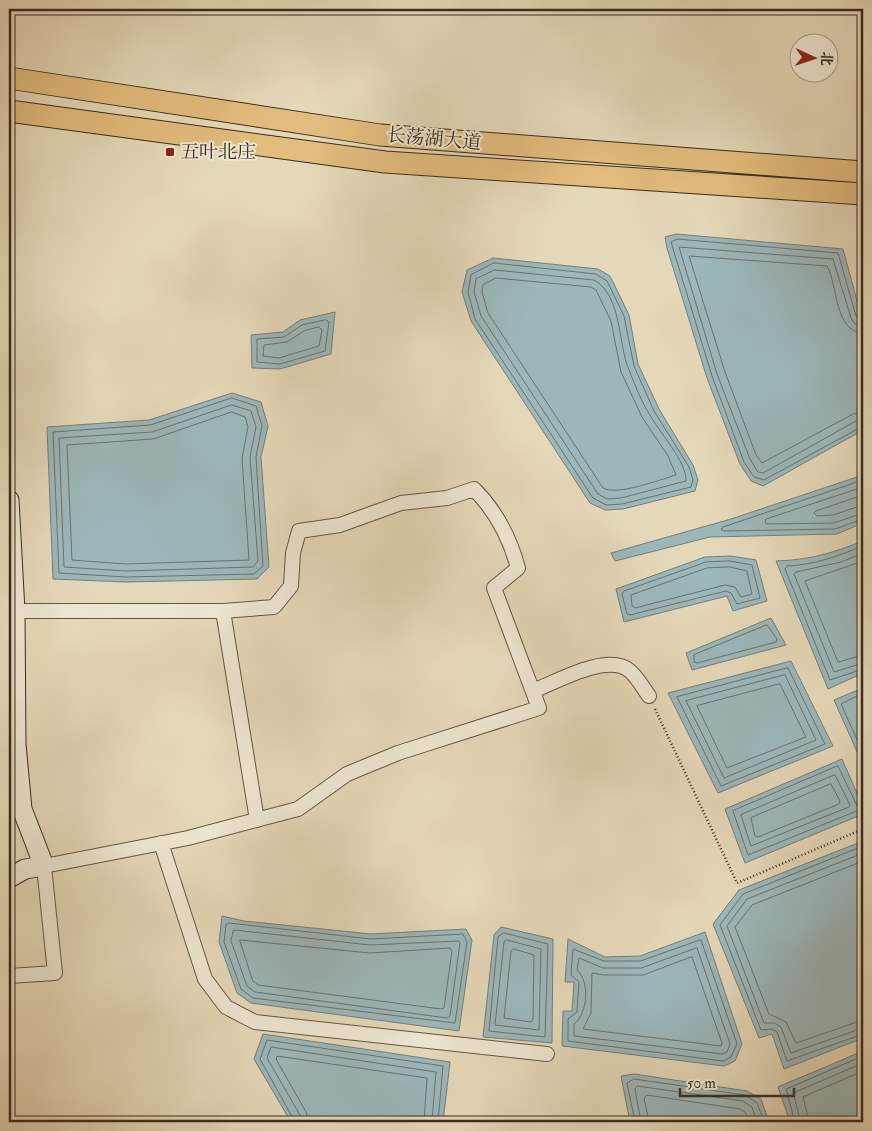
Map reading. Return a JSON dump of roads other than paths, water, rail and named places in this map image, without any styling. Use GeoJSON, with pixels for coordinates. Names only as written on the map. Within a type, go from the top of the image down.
{"type":"FeatureCollection","features":[{"type":"Feature","properties":{"kind":"main road","name":"长荡湖大道"},"geometry":{"type":"LineString","coordinates":[[9,78],[380,135],[863,172]]}},
{"type":"Feature","properties":{"kind":"main road","name":"长荡湖大道"},"geometry":{"type":"LineString","coordinates":[[9,111],[386,162],[863,194]]}},
{"type":"Feature","properties":{"kind":"street"},"geometry":{"type":"LineString","coordinates":[[9,878],[26,869],[162,843],[298,809],[347,774],[398,753],[539,708],[494,588],[518,568],[512,544],[490,505],[474,489],[447,498],[401,503],[340,525],[299,531],[293,553],[291,586],[274,607],[224,611],[15,611]]}},
{"type":"Feature","properties":{"kind":"street"},"geometry":{"type":"LineString","coordinates":[[9,500],[15,611],[16,744],[22,809],[44,866],[55,973],[9,976]]}},
{"type":"Feature","properties":{"kind":"street"},"geometry":{"type":"LineString","coordinates":[[224,611],[257,820]]}},
{"type":"Feature","properties":{"kind":"street"},"geometry":{"type":"LineString","coordinates":[[533,691],[585,669],[614,664],[630,671],[649,696]]}},
{"type":"Feature","properties":{"kind":"street"},"geometry":{"type":"LineString","coordinates":[[162,843],[205,979],[226,1007],[255,1022],[547,1054]]}},
{"type":"Feature","properties":{"kind":"water"},"geometry":{"type":"Polygon","coordinates":[[[676,234],[843,249],[863,323],[863,430],[763,486],[751,481],[740,464],[707,378],[667,248],[665,237],[676,234]]]}},
{"type":"Feature","properties":{"kind":"water"},"geometry":{"type":"Polygon","coordinates":[[[493,258],[598,269],[610,276],[629,315],[638,364],[659,409],[693,465],[698,480],[695,491],[623,509],[605,510],[590,503],[471,321],[462,292],[467,270],[493,258]]]}},
{"type":"Feature","properties":{"kind":"water"},"geometry":{"type":"Polygon","coordinates":[[[335,312],[331,354],[280,369],[252,368],[251,335],[283,332],[300,320],[335,312]]]}},
{"type":"Feature","properties":{"kind":"water"},"geometry":{"type":"Polygon","coordinates":[[[232,393],[261,402],[268,426],[261,457],[269,567],[257,579],[126,582],[53,579],[47,427],[149,420],[232,393]]]}},
{"type":"Feature","properties":{"kind":"water"},"geometry":{"type":"Polygon","coordinates":[[[863,475],[863,523],[837,534],[710,537],[615,561],[611,553],[731,519],[863,475]]]}},
{"type":"Feature","properties":{"kind":"water"},"geometry":{"type":"Polygon","coordinates":[[[863,541],[863,673],[828,689],[776,561],[821,555],[863,541]]]}},
{"type":"Feature","properties":{"kind":"water"},"geometry":{"type":"Polygon","coordinates":[[[731,556],[756,560],[767,601],[733,611],[727,596],[624,622],[616,589],[705,557],[731,556]]]}},
{"type":"Feature","properties":{"kind":"water"},"geometry":{"type":"Polygon","coordinates":[[[771,618],[786,645],[692,670],[686,653],[771,618]]]}},
{"type":"Feature","properties":{"kind":"water"},"geometry":{"type":"Polygon","coordinates":[[[791,661],[833,746],[718,793],[668,693],[791,661]]]}},
{"type":"Feature","properties":{"kind":"water"},"geometry":{"type":"Polygon","coordinates":[[[863,688],[863,765],[834,700],[863,688]]]}},
{"type":"Feature","properties":{"kind":"water"},"geometry":{"type":"Polygon","coordinates":[[[842,759],[863,807],[863,814],[745,863],[725,809],[842,759]]]}},
{"type":"Feature","properties":{"kind":"water"},"geometry":{"type":"Polygon","coordinates":[[[863,841],[863,1038],[784,1069],[772,1034],[759,1038],[713,924],[739,890],[863,841]]]}},
{"type":"Feature","properties":{"kind":"water"},"geometry":{"type":"Polygon","coordinates":[[[222,916],[244,921],[371,934],[466,929],[472,940],[459,1031],[251,1003],[237,993],[219,942],[222,916]]]}},
{"type":"Feature","properties":{"kind":"water"},"geometry":{"type":"Polygon","coordinates":[[[501,927],[553,939],[552,1043],[483,1037],[494,935],[501,927]]]}},
{"type":"Feature","properties":{"kind":"water"},"geometry":{"type":"Polygon","coordinates":[[[705,932],[742,1044],[735,1061],[724,1066],[562,1046],[563,1011],[572,1011],[574,982],[565,982],[568,939],[605,957],[640,956],[705,932]]]}},
{"type":"Feature","properties":{"kind":"water"},"geometry":{"type":"Polygon","coordinates":[[[263,1034],[450,1062],[443,1122],[291,1122],[254,1059],[263,1034]]]}},
{"type":"Feature","properties":{"kind":"water"},"geometry":{"type":"Polygon","coordinates":[[[863,1051],[863,1122],[790,1122],[778,1087],[863,1051]]]}},
{"type":"Feature","properties":{"kind":"water"},"geometry":{"type":"Polygon","coordinates":[[[634,1074],[747,1091],[761,1099],[769,1122],[630,1122],[621,1076],[634,1074]]]}},
{"type":"Feature","properties":{"kind":"place","name":"五叶北庄"},"geometry":{"type":"Point","coordinates":[170,152]}}]}
